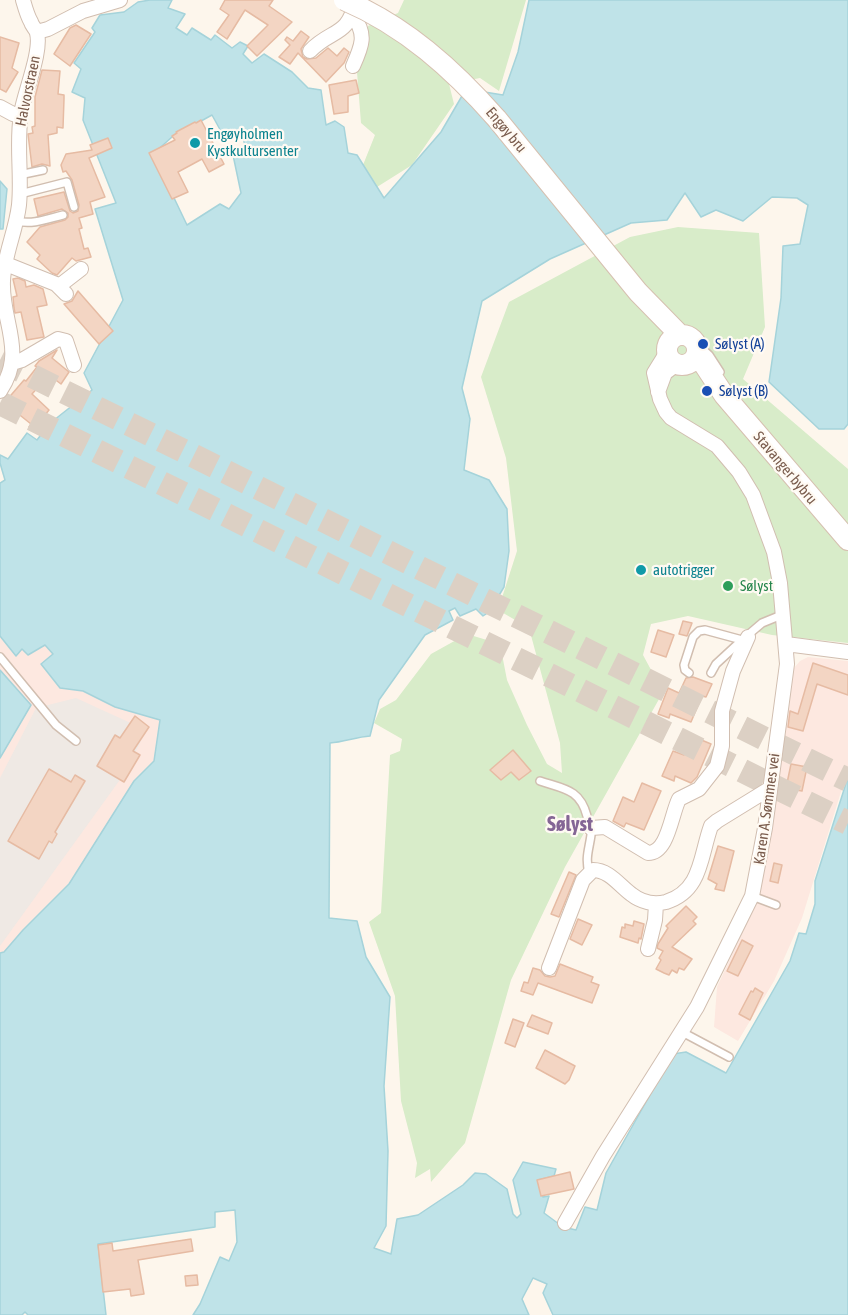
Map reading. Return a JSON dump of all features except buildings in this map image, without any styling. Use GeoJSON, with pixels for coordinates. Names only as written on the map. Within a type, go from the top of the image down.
{"type":"FeatureCollection","features":[{"type":"Feature","properties":{"kind":"main road","name":"Engøy bru"},"geometry":{"type":"LineString","coordinates":[[348,8],[363,9],[398,29],[438,58],[466,84],[638,292],[678,346]]}},
{"type":"Feature","properties":{"kind":"main road","name":"Stavanger bybru"},"geometry":{"type":"LineString","coordinates":[[678,346],[724,395],[848,540]]}},
{"type":"Feature","properties":{"kind":"street","name":"Halvorstraen"},"geometry":{"type":"LineString","coordinates":[[0,391],[12,363],[12,342],[3,289],[20,194],[18,154],[20,116],[36,55],[37,32],[23,0]]}},
{"type":"Feature","properties":{"kind":"street"},"geometry":{"type":"LineString","coordinates":[[37,32],[48,29],[83,11],[120,0]]}},
{"type":"Feature","properties":{"kind":"street"},"geometry":{"type":"LineString","coordinates":[[310,51],[322,39],[337,34],[348,8],[356,0]]}},
{"type":"Feature","properties":{"kind":"street"},"geometry":{"type":"LineString","coordinates":[[348,8],[361,28],[362,34],[358,54],[352,66]]}},
{"type":"Feature","properties":{"kind":"street"},"geometry":{"type":"LineString","coordinates":[[0,107],[20,116]]}},
{"type":"Feature","properties":{"kind":"street"},"geometry":{"type":"LineString","coordinates":[[6,264],[63,290],[81,268]]}},
{"type":"Feature","properties":{"kind":"street"},"geometry":{"type":"LineString","coordinates":[[12,363],[22,360],[58,339],[66,341],[74,365]]}},
{"type":"Feature","properties":{"kind":"street","name":"Karen A. Sømmes vei"},"geometry":{"type":"LineString","coordinates":[[566,1223],[603,1156],[682,1032],[713,977],[752,896],[762,848],[788,664],[784,614],[774,552],[753,495],[739,472],[717,446],[671,418],[663,408],[658,392],[678,346]]}},
{"type":"Feature","properties":{"kind":"street"},"geometry":{"type":"LineString","coordinates":[[591,828],[605,827],[648,853],[655,852],[662,847],[679,799],[699,789],[717,766],[722,746],[722,711],[745,638]]}},
{"type":"Feature","properties":{"kind":"street"},"geometry":{"type":"LineString","coordinates":[[786,644],[848,652]]}},
{"type":"Feature","properties":{"kind":"street"},"geometry":{"type":"LineString","coordinates":[[549,968],[583,880],[588,873],[593,870],[603,872],[633,896],[656,904],[678,897],[689,888],[698,874],[709,831],[717,821],[770,789]]}},
{"type":"Feature","properties":{"kind":"street"},"geometry":{"type":"LineString","coordinates":[[648,949],[655,920],[656,904]]}},
{"type":"Feature","properties":{"kind":"lane"},"geometry":{"type":"LineString","coordinates":[[19,175],[43,170]]}},
{"type":"Feature","properties":{"kind":"lane"},"geometry":{"type":"LineString","coordinates":[[20,194],[67,182],[74,207]]}},
{"type":"Feature","properties":{"kind":"lane"},"geometry":{"type":"LineString","coordinates":[[16,221],[26,224],[63,215]]}},
{"type":"Feature","properties":{"kind":"lane"},"geometry":{"type":"LineString","coordinates":[[711,673],[716,664],[762,623],[784,614]]}},
{"type":"Feature","properties":{"kind":"lane"},"geometry":{"type":"LineString","coordinates":[[689,672],[685,670],[684,664],[693,637],[699,631],[705,630],[745,638]]}},
{"type":"Feature","properties":{"kind":"lane"},"geometry":{"type":"LineString","coordinates":[[0,657],[56,725],[76,741]]}},
{"type":"Feature","properties":{"kind":"lane"},"geometry":{"type":"LineString","coordinates":[[540,781],[571,791],[580,798],[585,807],[591,828],[585,860],[588,873]]}},
{"type":"Feature","properties":{"kind":"lane"},"geometry":{"type":"LineString","coordinates":[[752,896],[777,905]]}},
{"type":"Feature","properties":{"kind":"lane"},"geometry":{"type":"LineString","coordinates":[[682,1032],[729,1057]]}},
{"type":"Feature","properties":{"kind":"shaded area"},"geometry":{"type":"Polygon","coordinates":[[[0,636],[16,656],[22,649],[45,644],[53,654],[41,663],[60,687],[83,691],[115,707],[160,720],[154,761],[134,781],[69,884],[4,952],[0,953],[0,758],[31,705],[0,670],[0,636]]]}},
{"type":"Feature","properties":{"kind":"shaded area"},"geometry":{"type":"Polygon","coordinates":[[[808,657],[848,661],[848,769],[802,918],[774,981],[738,1041],[714,1027],[717,987],[760,894],[772,827],[788,693],[794,668],[808,657]]]}},
{"type":"Feature","properties":{"kind":"shaded area"},"geometry":{"type":"Polygon","coordinates":[[[76,698],[146,730],[127,770],[0,946],[0,778],[36,708],[76,698]]]}},
{"type":"Feature","properties":{"kind":"green space"},"geometry":{"type":"Polygon","coordinates":[[[404,0],[526,0],[499,91],[480,78],[449,84],[454,104],[412,165],[377,187],[363,165],[375,135],[361,123],[357,72],[368,26],[398,13],[404,0]]]}},
{"type":"Feature","properties":{"kind":"green space"},"geometry":{"type":"Polygon","coordinates":[[[678,227],[759,233],[765,327],[743,379],[848,469],[848,643],[772,635],[688,616],[651,624],[643,655],[663,692],[565,867],[511,980],[465,1143],[431,1182],[430,1169],[415,1178],[417,1163],[401,1101],[395,996],[369,922],[381,913],[390,755],[400,751],[402,739],[374,723],[380,709],[396,700],[431,654],[467,634],[500,644],[507,680],[527,725],[547,764],[562,773],[560,743],[529,628],[498,610],[517,551],[506,458],[481,377],[509,302],[630,237],[678,227]]]}},
{"type":"Feature","properties":{"kind":"water"},"geometry":{"type":"Polygon","coordinates":[[[172,0],[168,8],[185,14],[176,28],[187,35],[192,28],[211,40],[215,35],[232,48],[240,42],[248,46],[243,54],[252,63],[264,54],[292,72],[308,88],[321,90],[326,125],[335,121],[344,127],[348,153],[357,155],[384,198],[441,132],[466,89],[503,95],[518,52],[529,0],[848,0],[848,424],[844,429],[819,429],[769,382],[781,298],[783,246],[800,244],[808,205],[797,198],[772,197],[743,221],[716,210],[701,217],[685,193],[667,220],[631,223],[550,259],[482,301],[462,388],[470,419],[464,470],[489,480],[507,509],[509,551],[504,587],[489,612],[483,616],[476,609],[460,616],[455,608],[449,611],[453,620],[425,635],[379,700],[370,736],[330,743],[329,918],[357,921],[366,957],[390,997],[384,1086],[388,1151],[386,1226],[374,1248],[391,1254],[397,1219],[418,1215],[463,1185],[475,1173],[486,1174],[507,1189],[513,1214],[517,1218],[521,1214],[513,1180],[523,1162],[556,1169],[554,1176],[538,1180],[543,1197],[549,1196],[544,1213],[563,1227],[576,1230],[585,1207],[597,1210],[606,1173],[673,1054],[686,1052],[726,1073],[790,961],[799,933],[806,934],[815,904],[815,881],[848,777],[848,1315],[553,1315],[543,1293],[547,1284],[533,1278],[522,1299],[529,1315],[193,1315],[220,1257],[229,1261],[237,1242],[235,1210],[215,1212],[215,1227],[98,1244],[106,1315],[28,1315],[25,1312],[22,1315],[0,1315],[0,953],[4,952],[69,884],[134,781],[154,761],[160,720],[115,707],[83,691],[60,688],[41,664],[53,654],[45,645],[28,655],[22,649],[16,656],[0,636],[0,483],[5,480],[0,455],[8,459],[27,433],[37,440],[49,424],[92,390],[84,373],[123,300],[95,209],[116,203],[83,120],[85,98],[72,92],[81,69],[74,63],[95,32],[92,28],[100,15],[124,12],[138,2],[172,0]],[[212,115],[172,137],[153,154],[187,225],[220,204],[229,209],[241,193],[233,155],[245,148],[243,135],[223,135],[212,115]]]}},
{"type":"Feature","properties":{"kind":"water"},"geometry":{"type":"Polygon","coordinates":[[[0,181],[7,189],[3,229],[0,229],[0,181]]]}},
{"type":"Feature","properties":{"kind":"water"},"geometry":{"type":"Polygon","coordinates":[[[0,670],[31,705],[0,758],[0,670]]]}},
{"type":"Feature","properties":{"kind":"tunnel"},"geometry":{"type":"LineString","coordinates":[[0,360],[848,780]]}},
{"type":"Feature","properties":{"kind":"tunnel"},"geometry":{"type":"LineString","coordinates":[[0,403],[848,823]]}},
{"type":"Feature","properties":{"kind":"place","name":"Engøyholmen Kystkultursenter"},"geometry":{"type":"Point","coordinates":[195,143]}},
{"type":"Feature","properties":{"kind":"place","name":"Sølyst (A)"},"geometry":{"type":"Point","coordinates":[703,344]}},
{"type":"Feature","properties":{"kind":"place","name":"Sølyst (B)"},"geometry":{"type":"Point","coordinates":[707,391]}},
{"type":"Feature","properties":{"kind":"place","name":"autotrigger"},"geometry":{"type":"Point","coordinates":[641,570]}},
{"type":"Feature","properties":{"kind":"place","name":"Sølyst"},"geometry":{"type":"Point","coordinates":[728,586]}},
{"type":"Feature","properties":{"kind":"district","name":"Sølyst"},"geometry":{"type":"Point","coordinates":[570,824]}}]}
